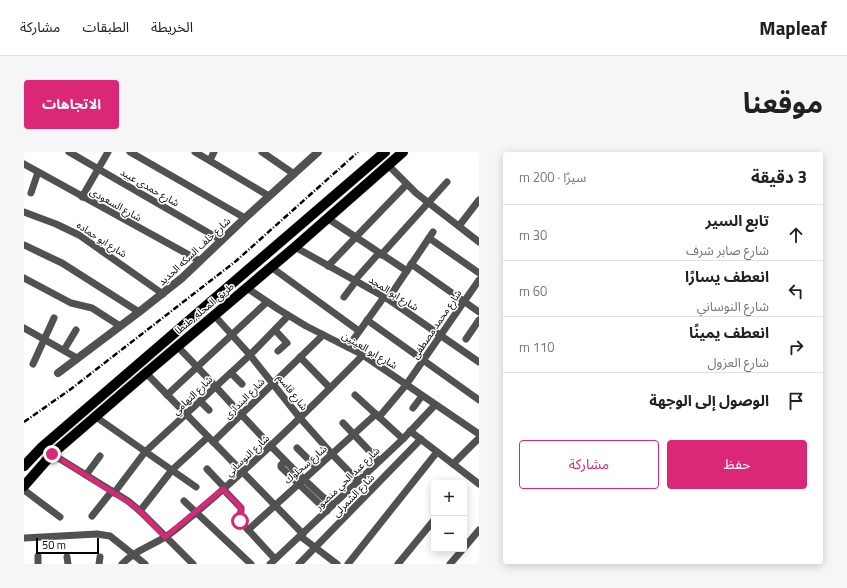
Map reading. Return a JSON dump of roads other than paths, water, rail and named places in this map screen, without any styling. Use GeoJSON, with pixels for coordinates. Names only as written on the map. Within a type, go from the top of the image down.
{"type":"FeatureCollection","features":[{"type":"Feature","properties":{"kind":"main road","name":"طريق المحله, طنطا"},"geometry":{"type":"LineString","coordinates":[[24,466],[42,447],[385,152]]}},
{"type":"Feature","properties":{"kind":"main road","name":"طريق المحله, طنطا"},"geometry":{"type":"LineString","coordinates":[[24,486],[52,454],[177,346],[296,247],[403,152]]}},
{"type":"Feature","properties":{"kind":"street","name":"شارع حمدى عبيد"},"geometry":{"type":"LineString","coordinates":[[69,152],[221,240]]}},
{"type":"Feature","properties":{"kind":"street"},"geometry":{"type":"LineString","coordinates":[[82,197],[108,152]]}},
{"type":"Feature","properties":{"kind":"street"},"geometry":{"type":"LineString","coordinates":[[130,152],[245,218]]}},
{"type":"Feature","properties":{"kind":"street"},"geometry":{"type":"LineString","coordinates":[[195,152],[269,196]]}},
{"type":"Feature","properties":{"kind":"street"},"geometry":{"type":"LineString","coordinates":[[210,160],[214,152]]}},
{"type":"Feature","properties":{"kind":"street"},"geometry":{"type":"LineString","coordinates":[[262,152],[294,174]]}},
{"type":"Feature","properties":{"kind":"street","name":"شارع خلف السكه الحديد"},"geometry":{"type":"LineString","coordinates":[[58,373],[182,278],[221,240],[318,152]]}},
{"type":"Feature","properties":{"kind":"street","name":"شارع السعودى"},"geometry":{"type":"LineString","coordinates":[[24,164],[200,261]]}},
{"type":"Feature","properties":{"kind":"street"},"geometry":{"type":"LineString","coordinates":[[388,165],[406,185],[479,242]]}},
{"type":"Feature","properties":{"kind":"street"},"geometry":{"type":"LineString","coordinates":[[31,193],[38,172]]}},
{"type":"Feature","properties":{"kind":"street"},"geometry":{"type":"LineString","coordinates":[[344,297],[355,281],[447,182]]}},
{"type":"Feature","properties":{"kind":"street"},"geometry":{"type":"LineString","coordinates":[[328,266],[406,185]]}},
{"type":"Feature","properties":{"kind":"street"},"geometry":{"type":"LineString","coordinates":[[458,226],[479,200]]}},
{"type":"Feature","properties":{"kind":"street","name":"شارع ابو حماده"},"geometry":{"type":"LineString","coordinates":[[24,212],[56,224],[79,235],[163,294]]}},
{"type":"Feature","properties":{"kind":"street"},"geometry":{"type":"LineString","coordinates":[[328,218],[407,271]]}},
{"type":"Feature","properties":{"kind":"street"},"geometry":{"type":"LineString","coordinates":[[348,347],[367,320],[407,271],[431,235],[479,273]]}},
{"type":"Feature","properties":{"kind":"street"},"geometry":{"type":"LineString","coordinates":[[24,246],[62,264],[139,312]]}},
{"type":"Feature","properties":{"kind":"street","name":"شارع ابو المجد"},"geometry":{"type":"LineString","coordinates":[[296,247],[386,298],[441,334],[479,362]]}},
{"type":"Feature","properties":{"kind":"street"},"geometry":{"type":"LineString","coordinates":[[411,264],[479,312]]}},
{"type":"Feature","properties":{"kind":"street"},"geometry":{"type":"LineString","coordinates":[[271,268],[359,331]]}},
{"type":"Feature","properties":{"kind":"street"},"geometry":{"type":"LineString","coordinates":[[24,278],[71,304],[92,308],[120,326]]}},
{"type":"Feature","properties":{"kind":"street","name":"شارع محمد مصطفى"},"geometry":{"type":"LineString","coordinates":[[378,416],[406,384],[424,360],[463,301],[479,280]]}},
{"type":"Feature","properties":{"kind":"street","name":"شارع ابو العينين"},"geometry":{"type":"LineString","coordinates":[[247,288],[288,316],[363,355],[479,434]]}},
{"type":"Feature","properties":{"kind":"street"},"geometry":{"type":"LineString","coordinates":[[167,395],[267,302]]}},
{"type":"Feature","properties":{"kind":"street","name":"شارع قاسم"},"geometry":{"type":"LineString","coordinates":[[214,315],[250,355],[300,418],[358,481]]}},
{"type":"Feature","properties":{"kind":"street","name":"شارع التهامي"},"geometry":{"type":"LineString","coordinates":[[92,516],[145,452],[250,355],[288,316]]}},
{"type":"Feature","properties":{"kind":"street"},"geometry":{"type":"LineString","coordinates":[[33,364],[54,318]]}},
{"type":"Feature","properties":{"kind":"street"},"geometry":{"type":"LineString","coordinates":[[367,320],[479,400]]}},
{"type":"Feature","properties":{"kind":"street"},"geometry":{"type":"LineString","coordinates":[[466,338],[479,320]]}},
{"type":"Feature","properties":{"kind":"street"},"geometry":{"type":"LineString","coordinates":[[24,328],[77,358]]}},
{"type":"Feature","properties":{"kind":"street"},"geometry":{"type":"LineString","coordinates":[[64,350],[76,330]]}},
{"type":"Feature","properties":{"kind":"street"},"geometry":{"type":"LineString","coordinates":[[275,330],[287,343],[278,351]]}},
{"type":"Feature","properties":{"kind":"street","name":"شارع البندارى"},"geometry":{"type":"LineString","coordinates":[[140,511],[172,470],[241,415],[324,335]]}},
{"type":"Feature","properties":{"kind":"street"},"geometry":{"type":"LineString","coordinates":[[177,346],[285,461],[300,481],[327,511]]}},
{"type":"Feature","properties":{"kind":"street","name":"شارع النوساني"},"geometry":{"type":"LineString","coordinates":[[122,564],[133,555],[165,537],[224,489],[271,446],[363,355]]}},
{"type":"Feature","properties":{"kind":"street"},"geometry":{"type":"LineString","coordinates":[[300,357],[330,388]]}},
{"type":"Feature","properties":{"kind":"street"},"geometry":{"type":"LineString","coordinates":[[146,373],[302,535],[315,548],[337,564]]}},
{"type":"Feature","properties":{"kind":"street"},"geometry":{"type":"LineString","coordinates":[[231,373],[242,384]]}},
{"type":"Feature","properties":{"kind":"street"},"geometry":{"type":"LineString","coordinates":[[355,395],[403,439]]}},
{"type":"Feature","properties":{"kind":"street"},"geometry":{"type":"LineString","coordinates":[[413,408],[422,396]]}},
{"type":"Feature","properties":{"kind":"street"},"geometry":{"type":"LineString","coordinates":[[200,402],[209,410]]}},
{"type":"Feature","properties":{"kind":"street","name":"شارع عبد الحي منصور"},"geometry":{"type":"LineString","coordinates":[[273,562],[403,439],[435,405]]}},
{"type":"Feature","properties":{"kind":"street","name":"شارع سحلوك"},"geometry":{"type":"LineString","coordinates":[[248,530],[354,433],[378,416]]}},
{"type":"Feature","properties":{"kind":"street"},"geometry":{"type":"LineString","coordinates":[[96,417],[196,487]]}},
{"type":"Feature","properties":{"kind":"street"},"geometry":{"type":"LineString","coordinates":[[343,423],[379,461]]}},
{"type":"Feature","properties":{"kind":"street"},"geometry":{"type":"LineString","coordinates":[[410,431],[479,484]]}},
{"type":"Feature","properties":{"kind":"street"},"geometry":{"type":"LineString","coordinates":[[453,464],[479,438]]}},
{"type":"Feature","properties":{"kind":"street","name":"شارع الشمرلى"},"geometry":{"type":"LineString","coordinates":[[299,564],[421,439]]}},
{"type":"Feature","properties":{"kind":"street"},"geometry":{"type":"LineString","coordinates":[[297,448],[316,467]]}},
{"type":"Feature","properties":{"kind":"street"},"geometry":{"type":"LineString","coordinates":[[348,564],[437,452]]}},
{"type":"Feature","properties":{"kind":"street"},"geometry":{"type":"LineString","coordinates":[[52,454],[113,492],[140,511],[193,564]]}},
{"type":"Feature","properties":{"kind":"street"},"geometry":{"type":"LineString","coordinates":[[86,475],[100,456]]}},
{"type":"Feature","properties":{"kind":"street"},"geometry":{"type":"LineString","coordinates":[[207,470],[241,508],[238,519],[273,562]]}},
{"type":"Feature","properties":{"kind":"street"},"geometry":{"type":"LineString","coordinates":[[466,480],[469,476]]}},
{"type":"Feature","properties":{"kind":"street"},"geometry":{"type":"LineString","coordinates":[[300,481],[332,505]]}},
{"type":"Feature","properties":{"kind":"street"},"geometry":{"type":"LineString","coordinates":[[24,490],[60,517]]}},
{"type":"Feature","properties":{"kind":"street"},"geometry":{"type":"LineString","coordinates":[[184,501],[251,564]]}},
{"type":"Feature","properties":{"kind":"street"},"geometry":{"type":"LineString","coordinates":[[398,564],[431,524]]}},
{"type":"Feature","properties":{"kind":"street"},"geometry":{"type":"LineString","coordinates":[[467,544],[479,530]]}},
{"type":"Feature","properties":{"kind":"street"},"geometry":{"type":"LineString","coordinates":[[24,538],[110,536],[145,564]]}},
{"type":"Feature","properties":{"kind":"street"},"geometry":{"type":"LineString","coordinates":[[450,564],[460,552]]}},
{"type":"Feature","properties":{"kind":"railway"},"geometry":{"type":"LineString","coordinates":[[24,422],[71,389],[236,261],[358,152]]}}]}
